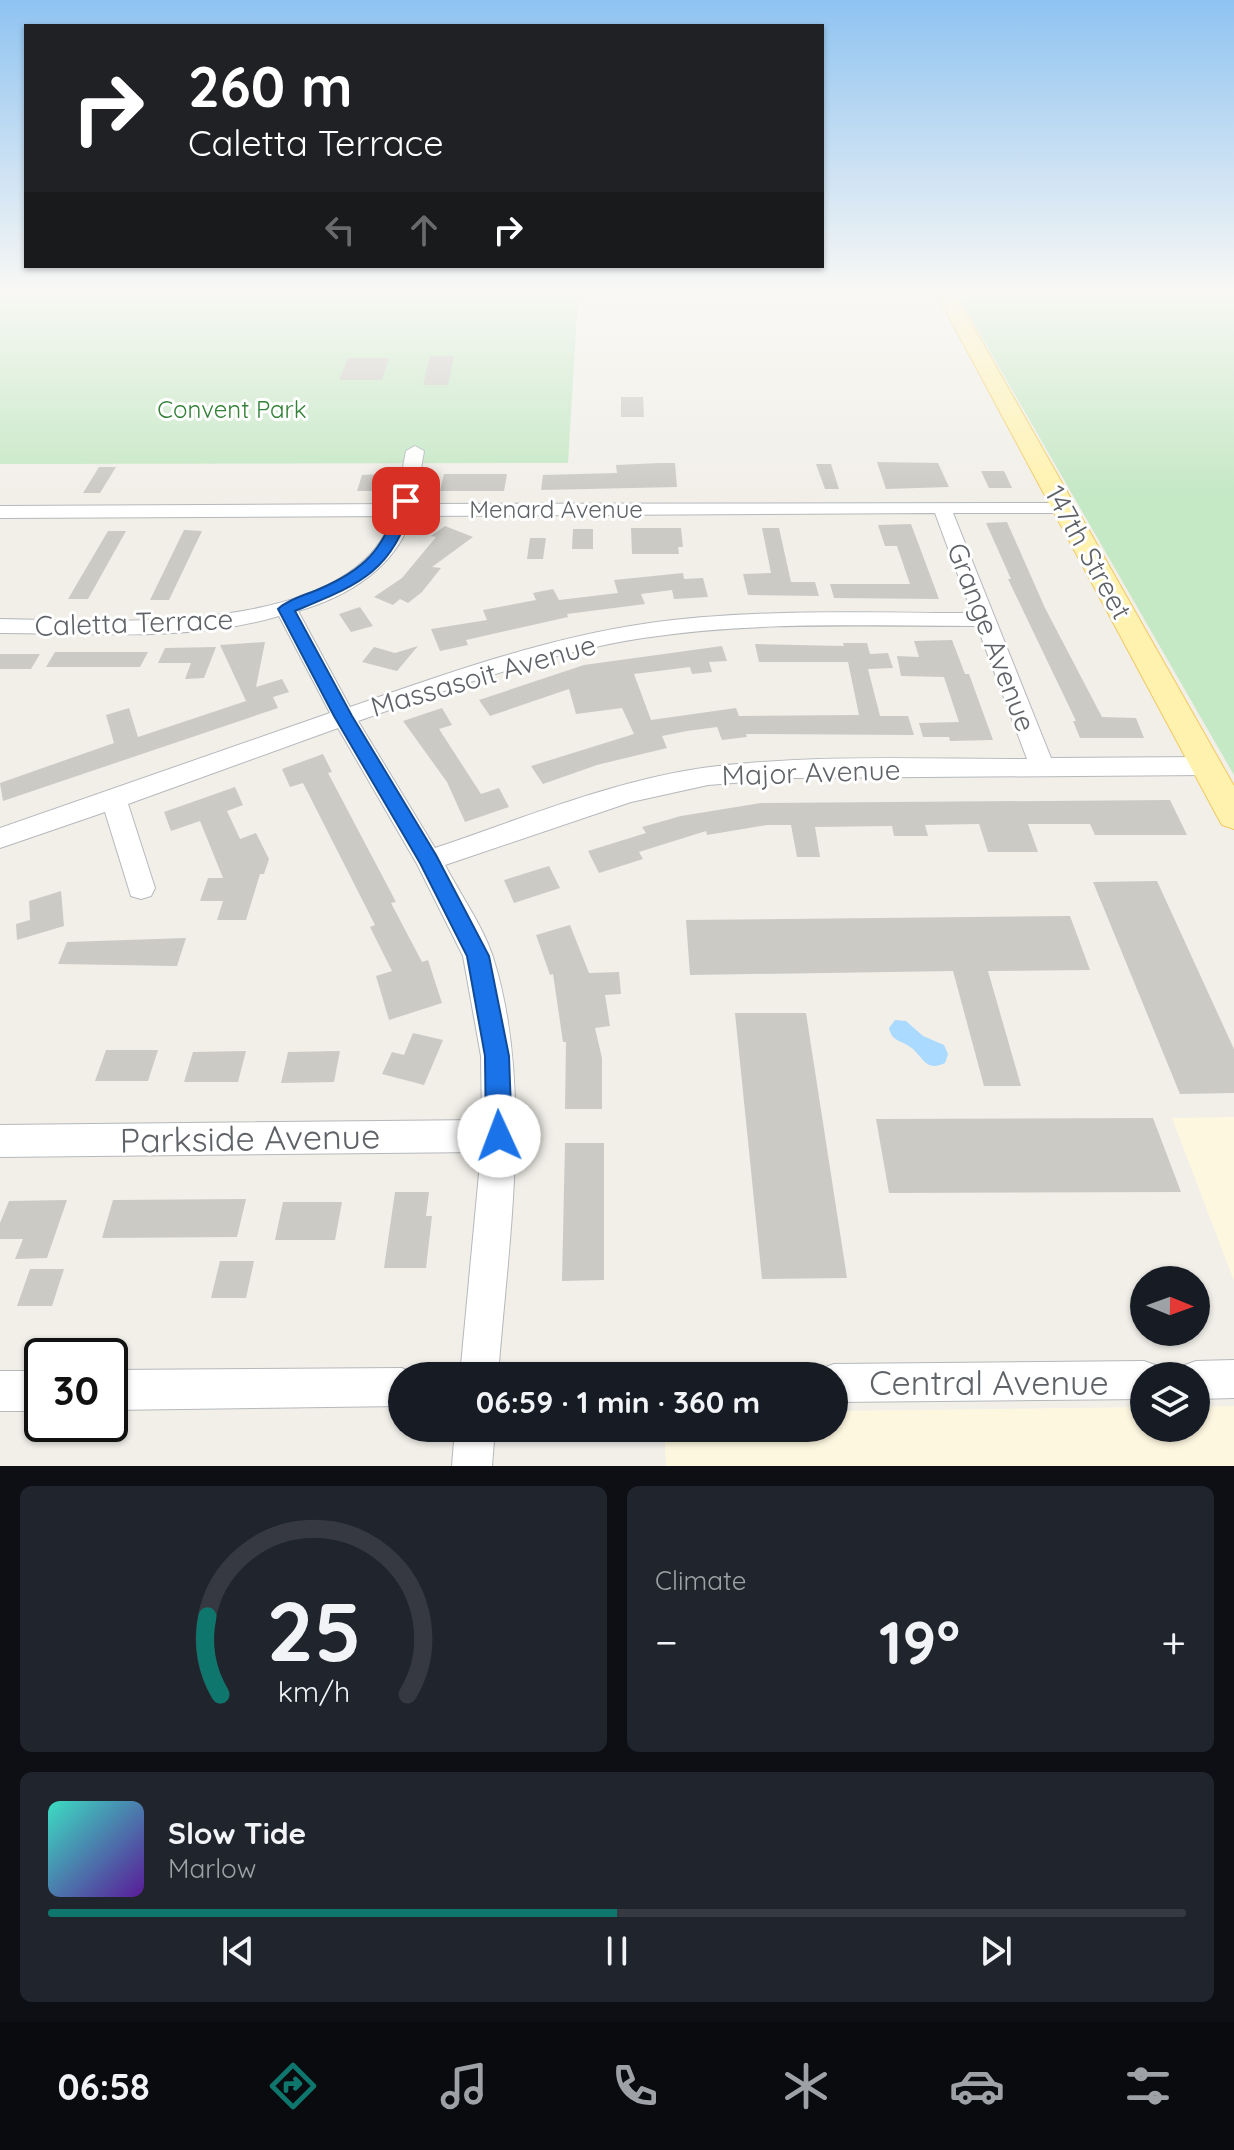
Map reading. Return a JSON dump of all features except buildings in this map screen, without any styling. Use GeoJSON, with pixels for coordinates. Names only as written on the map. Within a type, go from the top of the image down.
{"type":"FeatureCollection","features":[{"type":"Feature","properties":{"kind":"main road","name":"147th Street"},"geometry":{"type":"LineString","coordinates":[[981,357],[1234,816]]}},
{"type":"Feature","properties":{"kind":"street","name":"Caletta Terrace"},"geometry":{"type":"LineString","coordinates":[[0,626],[214,622],[286,609],[329,592],[368,567],[390,545],[404,510],[415,451]]}},
{"type":"Feature","properties":{"kind":"street","name":"Menard Avenue"},"geometry":{"type":"LineString","coordinates":[[0,512],[1064,507]]}},
{"type":"Feature","properties":{"kind":"street","name":"Grange Avenue"},"geometry":{"type":"LineString","coordinates":[[942,508],[1042,766]]}},
{"type":"Feature","properties":{"kind":"street"},"geometry":{"type":"LineString","coordinates":[[286,609],[343,716],[429,860],[478,956],[497,1056],[499,1136],[480,1362]]}},
{"type":"Feature","properties":{"kind":"street","name":"Massasoit Avenue"},"geometry":{"type":"LineString","coordinates":[[0,838],[114,801],[343,716],[542,652],[643,631],[722,622],[987,620]]}},
{"type":"Feature","properties":{"kind":"street","name":"Major Avenue"},"geometry":{"type":"LineString","coordinates":[[429,860],[628,794],[708,776],[780,770],[1206,766]]}},
{"type":"Feature","properties":{"kind":"street"},"geometry":{"type":"LineString","coordinates":[[114,801],[141,888]]}},
{"type":"Feature","properties":{"kind":"street","name":"Parkside Avenue"},"geometry":{"type":"LineString","coordinates":[[0,1141],[499,1136]]}},
{"type":"Feature","properties":{"kind":"street"},"geometry":{"type":"LineString","coordinates":[[1210,1380],[1234,1379]]}},
{"type":"Feature","properties":{"kind":"street","name":"Central Avenue"},"geometry":{"type":"LineString","coordinates":[[848,1383],[1130,1380]]}},
{"type":"Feature","properties":{"kind":"street"},"geometry":{"type":"LineString","coordinates":[[128,1390],[388,1387]]}},
{"type":"Feature","properties":{"kind":"street"},"geometry":{"type":"LineString","coordinates":[[0,1391],[24,1391]]}},
{"type":"Feature","properties":{"kind":"street"},"geometry":{"type":"LineString","coordinates":[[472,1466],[474,1442]]}},
{"type":"Feature","properties":{"kind":"shaded area"},"geometry":{"type":"Polygon","coordinates":[[[1234,1117],[1234,1281],[1172,1118],[1234,1117]]]}},
{"type":"Feature","properties":{"kind":"shaded area"},"geometry":{"type":"Polygon","coordinates":[[[1234,1406],[1234,1466],[666,1466],[665,1442],[848,1442],[848,1411],[1130,1407],[1130,1442],[1210,1442],[1210,1407],[1234,1406]]]}},
{"type":"Feature","properties":{"kind":"green space","name":"Convent Park"},"geometry":{"type":"Polygon","coordinates":[[[0,357],[574,357],[568,463],[0,464],[0,357]]]}},
{"type":"Feature","properties":{"kind":"green space"},"geometry":{"type":"Polygon","coordinates":[[[993,357],[1234,357],[1234,775],[993,357]]]}},
{"type":"Feature","properties":{"kind":"water"},"geometry":{"type":"Polygon","coordinates":[[[895,1020],[906,1021],[923,1036],[944,1045],[948,1054],[945,1063],[930,1065],[909,1046],[895,1039],[889,1028],[895,1020]]]}},
{"type":"Feature","properties":{"kind":"route"},"geometry":{"type":"LineString","coordinates":[[406,501],[396,535],[378,559],[342,585],[286,609],[343,716],[429,860],[478,956],[497,1056],[499,1136]]}}]}
